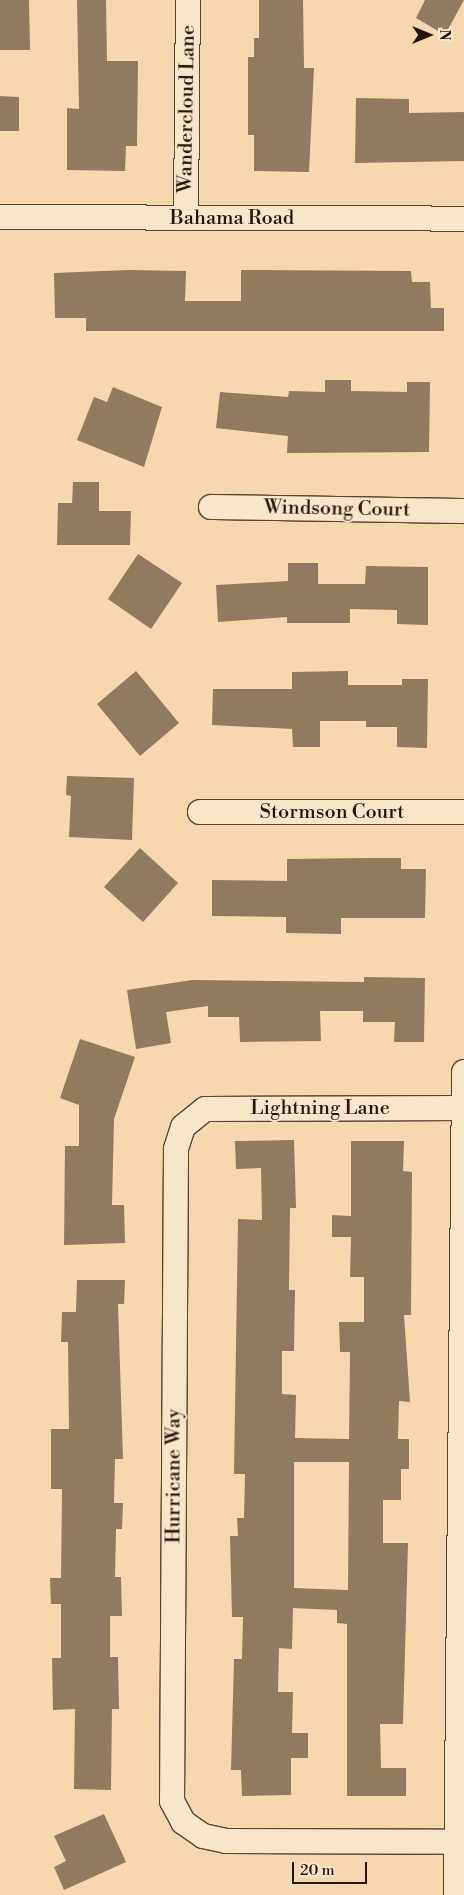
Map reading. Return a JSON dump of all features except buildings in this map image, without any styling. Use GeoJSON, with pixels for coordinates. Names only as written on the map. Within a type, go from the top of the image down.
{"type":"FeatureCollection","features":[{"type":"Feature","properties":{"kind":"street","name":"Wandercloud Lane"},"geometry":{"type":"LineString","coordinates":[[186,218],[188,0]]}},
{"type":"Feature","properties":{"kind":"street","name":"Bahama Road"},"geometry":{"type":"LineString","coordinates":[[0,218],[464,219]]}},
{"type":"Feature","properties":{"kind":"street","name":"Windsong Court"},"geometry":{"type":"LineString","coordinates":[[211,507],[464,511]]}},
{"type":"Feature","properties":{"kind":"street","name":"Stormson Court"},"geometry":{"type":"LineString","coordinates":[[200,812],[464,812]]}},
{"type":"Feature","properties":{"kind":"street"},"geometry":{"type":"LineString","coordinates":[[456,1895],[460,1842],[464,1072]]}},
{"type":"Feature","properties":{"kind":"street","name":"Lightning Lane"},"geometry":{"type":"LineString","coordinates":[[183,1127],[205,1109],[464,1108]]}},
{"type":"Feature","properties":{"kind":"street","name":"Hurricane Way"},"geometry":{"type":"LineString","coordinates":[[183,1127],[176,1149],[172,1801],[183,1822],[203,1836],[226,1841],[460,1842]]}}]}
